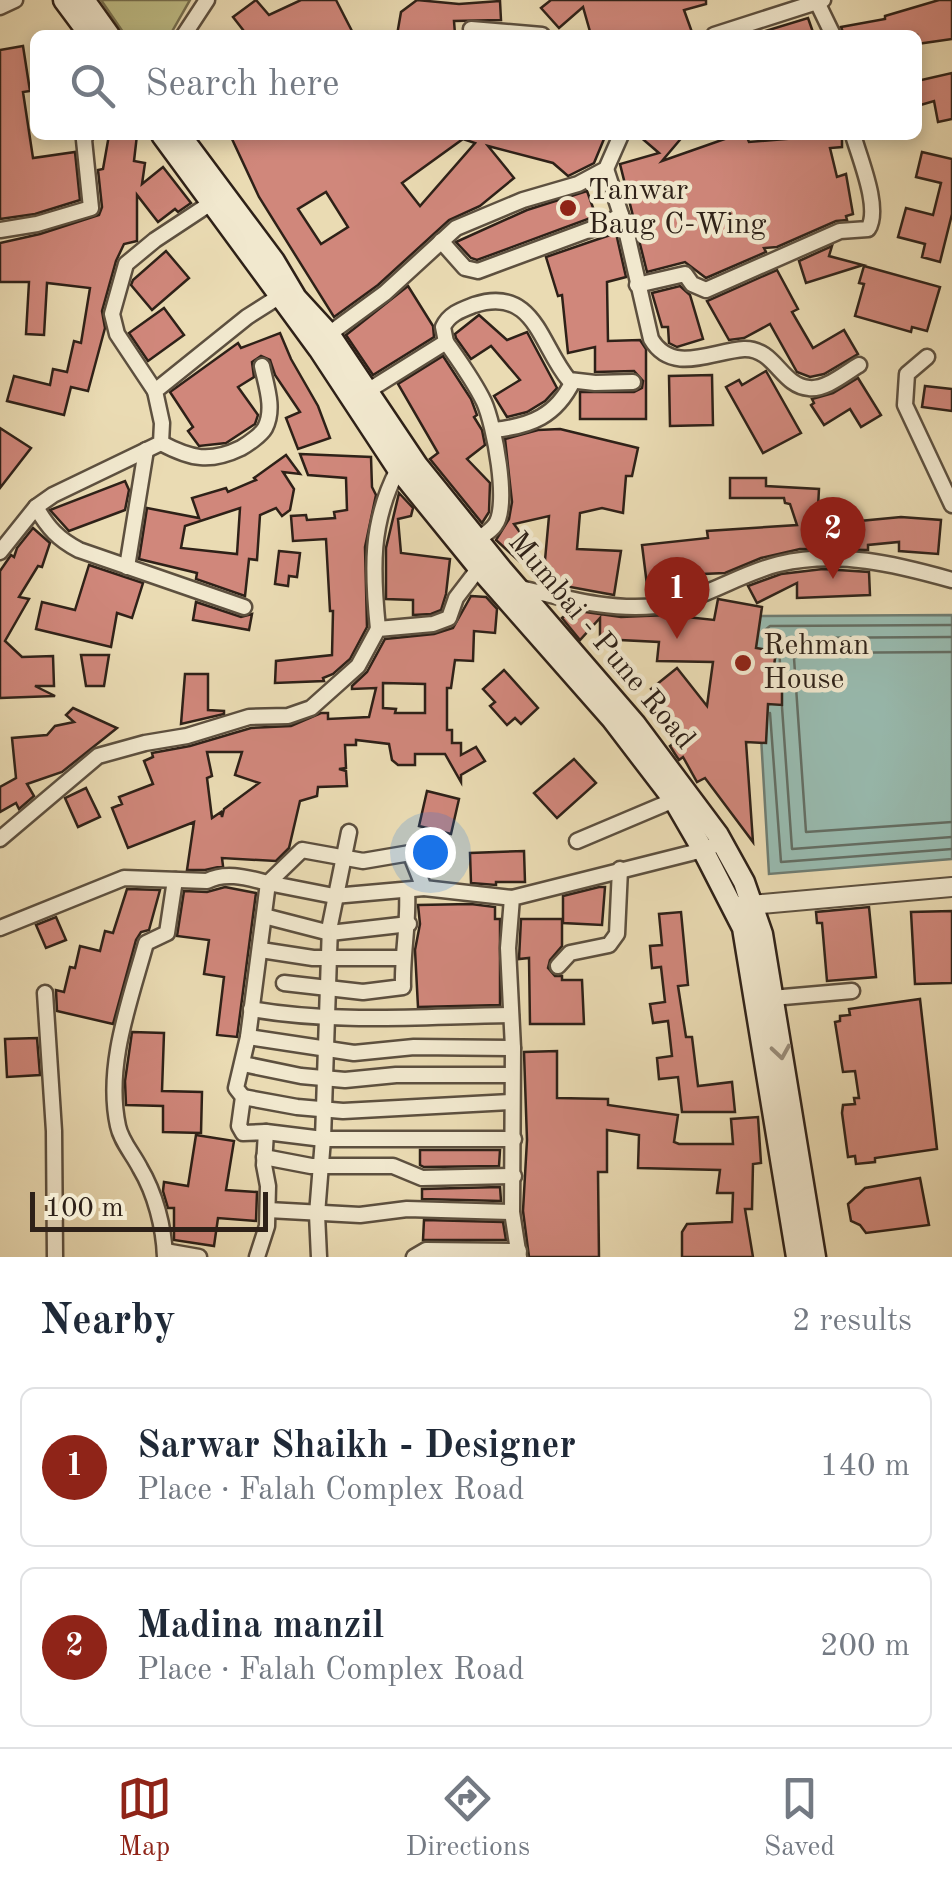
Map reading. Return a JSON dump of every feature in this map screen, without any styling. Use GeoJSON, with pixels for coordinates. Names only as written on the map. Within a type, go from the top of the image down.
{"type":"FeatureCollection","features":[{"type":"Feature","properties":{"kind":"main road"},"geometry":{"type":"LineString","coordinates":[[64,0],[86,30]]}},
{"type":"Feature","properties":{"kind":"main road"},"geometry":{"type":"LineString","coordinates":[[84,0],[105,30]]}},
{"type":"Feature","properties":{"kind":"main road","name":"Mumbai - Pune Road"},"geometry":{"type":"LineString","coordinates":[[166,140],[280,296],[398,468],[612,720],[712,846]]}},
{"type":"Feature","properties":{"kind":"main road","name":"Mumbai - Pune Road"},"geometry":{"type":"LineString","coordinates":[[184,140],[274,261],[296,298],[329,334],[417,465],[476,540],[636,724],[762,934],[815,1257]]}},
{"type":"Feature","properties":{"kind":"main road","name":"Mumbai - Pune Road"},"geometry":{"type":"LineString","coordinates":[[742,906],[798,1257]]}},
{"type":"Feature","properties":{"kind":"street"},"geometry":{"type":"LineString","coordinates":[[0,7],[16,0]]}},
{"type":"Feature","properties":{"kind":"street"},"geometry":{"type":"LineString","coordinates":[[187,30],[208,0]]}},
{"type":"Feature","properties":{"kind":"street"},"geometry":{"type":"LineString","coordinates":[[730,30],[820,1],[831,30]]}},
{"type":"Feature","properties":{"kind":"street"},"geometry":{"type":"LineString","coordinates":[[471,29],[483,30]]}},
{"type":"Feature","properties":{"kind":"street"},"geometry":{"type":"LineString","coordinates":[[0,230],[91,208],[84,140]]}},
{"type":"Feature","properties":{"kind":"street"},"geometry":{"type":"LineString","coordinates":[[329,334],[385,293],[456,228],[523,200],[578,184],[606,169],[619,140]]}},
{"type":"Feature","properties":{"kind":"street"},"geometry":{"type":"LineString","coordinates":[[638,286],[685,274],[692,284],[706,290],[840,231],[868,230],[873,222],[873,208],[855,140]]}},
{"type":"Feature","properties":{"kind":"street"},"geometry":{"type":"LineString","coordinates":[[606,169],[650,339],[658,351],[672,357],[697,359],[745,349],[758,351],[769,356],[796,384],[815,388],[858,365]]}},
{"type":"Feature","properties":{"kind":"street"},"geometry":{"type":"LineString","coordinates":[[127,567],[153,447],[162,423],[154,390],[117,334],[112,314],[126,264],[211,202]]}},
{"type":"Feature","properties":{"kind":"street"},"geometry":{"type":"LineString","coordinates":[[441,242],[465,268],[478,271],[621,216]]}},
{"type":"Feature","properties":{"kind":"street"},"geometry":{"type":"LineString","coordinates":[[154,390],[280,296]]}},
{"type":"Feature","properties":{"kind":"street"},"geometry":{"type":"LineString","coordinates":[[476,540],[495,526],[500,511],[494,430],[486,405],[446,342],[443,327],[451,315],[489,300],[506,301],[518,306],[532,320],[566,377],[574,381],[634,382]]}},
{"type":"Feature","properties":{"kind":"street"},"geometry":{"type":"LineString","coordinates":[[366,392],[446,342]]}},
{"type":"Feature","properties":{"kind":"street"},"geometry":{"type":"LineString","coordinates":[[927,357],[907,374],[905,405],[952,505]]}},
{"type":"Feature","properties":{"kind":"street"},"geometry":{"type":"LineString","coordinates":[[0,552],[36,507],[73,484],[153,447],[200,460],[216,459],[247,445],[265,428],[270,398],[262,366]]}},
{"type":"Feature","properties":{"kind":"street"},"geometry":{"type":"LineString","coordinates":[[494,430],[517,427],[550,414],[574,381]]}},
{"type":"Feature","properties":{"kind":"street"},"geometry":{"type":"LineString","coordinates":[[0,840],[98,756],[249,717],[288,716],[311,708],[358,666],[378,630],[372,570],[382,500],[398,468]]}},
{"type":"Feature","properties":{"kind":"street"},"geometry":{"type":"LineString","coordinates":[[36,507],[60,539],[127,567],[244,607]]}},
{"type":"Feature","properties":{"kind":"street"},"geometry":{"type":"LineString","coordinates":[[520,588],[595,604],[657,606],[702,596],[780,564],[856,557],[952,580]]}},
{"type":"Feature","properties":{"kind":"street"},"geometry":{"type":"LineString","coordinates":[[378,630],[433,624],[449,618],[456,598],[479,568]]}},
{"type":"Feature","properties":{"kind":"street"},"geometry":{"type":"LineString","coordinates":[[577,842],[674,800]]}},
{"type":"Feature","properties":{"kind":"street"},"geometry":{"type":"LineString","coordinates":[[319,1257],[317,1214],[324,1140],[330,933],[349,832]]}},
{"type":"Feature","properties":{"kind":"street"},"geometry":{"type":"LineString","coordinates":[[0,928],[124,878],[206,881],[216,876],[243,877],[334,896],[424,888],[512,898],[712,846]]}},
{"type":"Feature","properties":{"kind":"street"},"geometry":{"type":"LineString","coordinates":[[424,888],[410,853],[362,861],[302,850],[268,883],[244,1064],[236,1088],[243,1097],[324,1109],[511,1102]]}},
{"type":"Feature","properties":{"kind":"street"},"geometry":{"type":"LineString","coordinates":[[558,966],[570,953],[609,945],[617,934],[620,869]]}},
{"type":"Feature","properties":{"kind":"street"},"geometry":{"type":"LineString","coordinates":[[175,880],[166,933],[146,943],[122,1032],[115,1092],[118,1129],[143,1172],[156,1205],[165,1254],[199,1257]]}},
{"type":"Feature","properties":{"kind":"street"},"geometry":{"type":"LineString","coordinates":[[742,906],[952,887]]}},
{"type":"Feature","properties":{"kind":"street"},"geometry":{"type":"LineString","coordinates":[[284,983],[362,992],[403,987],[402,958],[409,924],[406,890]]}},
{"type":"Feature","properties":{"kind":"street"},"geometry":{"type":"LineString","coordinates":[[414,1257],[426,1250],[519,1254],[512,1212],[514,1048],[508,948],[512,898]]}},
{"type":"Feature","properties":{"kind":"street"},"geometry":{"type":"LineString","coordinates":[[264,916],[330,933],[409,924]]}},
{"type":"Feature","properties":{"kind":"street"},"geometry":{"type":"LineString","coordinates":[[261,950],[329,959],[402,958]]}},
{"type":"Feature","properties":{"kind":"street"},"geometry":{"type":"LineString","coordinates":[[772,998],[852,991]]}},
{"type":"Feature","properties":{"kind":"street"},"geometry":{"type":"LineString","coordinates":[[45,993],[54,1131],[55,1257]]}},
{"type":"Feature","properties":{"kind":"street"},"geometry":{"type":"LineString","coordinates":[[251,1010],[328,1018],[512,1015]]}},
{"type":"Feature","properties":{"kind":"street"},"geometry":{"type":"LineString","coordinates":[[248,1038],[328,1051],[514,1048]]}},
{"type":"Feature","properties":{"kind":"street"},"geometry":{"type":"LineString","coordinates":[[244,1064],[325,1078],[512,1076]]}},
{"type":"Feature","properties":{"kind":"street"},"geometry":{"type":"LineString","coordinates":[[243,1097],[239,1126],[243,1133],[287,1132],[324,1140],[514,1139]]}},
{"type":"Feature","properties":{"kind":"street"},"geometry":{"type":"LineString","coordinates":[[257,1257],[267,1226],[266,1132]]}},
{"type":"Feature","properties":{"kind":"street"},"geometry":{"type":"LineString","coordinates":[[264,1157],[288,1164],[393,1166],[422,1178],[514,1176]]}},
{"type":"Feature","properties":{"kind":"street"},"geometry":{"type":"LineString","coordinates":[[268,1210],[360,1215],[407,1210],[512,1212]]}},
{"type":"Feature","properties":{"kind":"shaded area"},"geometry":{"type":"Polygon","coordinates":[[[101,0],[190,0],[173,30],[122,30],[101,0]]]}},
{"type":"Feature","properties":{"kind":"water"},"geometry":{"type":"Polygon","coordinates":[[[952,615],[952,859],[769,874],[754,616],[952,615]]]}},
{"type":"Feature","properties":{"kind":"building"},"geometry":{"type":"Polygon","coordinates":[[[256,0],[269,15],[301,0],[336,0],[351,30],[243,30],[233,17],[256,0]]]}},
{"type":"Feature","properties":{"kind":"building"},"geometry":{"type":"Polygon","coordinates":[[[417,0],[459,4],[500,1],[501,20],[454,21],[455,30],[398,30],[401,12],[417,0]]]}},
{"type":"Feature","properties":{"kind":"building"},"geometry":{"type":"Polygon","coordinates":[[[551,0],[706,0],[706,4],[684,10],[691,30],[590,30],[583,7],[559,28],[541,8],[551,0]]]}},
{"type":"Feature","properties":{"kind":"building"},"geometry":{"type":"Polygon","coordinates":[[[939,0],[952,0],[952,39],[922,43],[922,30],[841,27],[939,0]]]}},
{"type":"Feature","properties":{"kind":"building"},"geometry":{"type":"Polygon","coordinates":[[[808,18],[812,30],[769,30],[808,18]]]}},
{"type":"Feature","properties":{"kind":"building"},"geometry":{"type":"Polygon","coordinates":[[[23,46],[30,91],[23,92],[33,158],[75,152],[80,200],[35,214],[0,219],[0,50],[23,46]]]}},
{"type":"Feature","properties":{"kind":"building"},"geometry":{"type":"Polygon","coordinates":[[[952,73],[952,119],[938,122],[934,101],[922,105],[922,80],[952,73]]]}},
{"type":"Feature","properties":{"kind":"building"},"geometry":{"type":"Polygon","coordinates":[[[108,140],[136,140],[134,161],[145,163],[142,184],[163,167],[191,203],[158,222],[137,195],[137,241],[124,244],[116,261],[102,311],[105,328],[88,391],[71,387],[64,415],[7,401],[14,376],[50,385],[53,369],[67,372],[74,341],[81,343],[90,288],[47,283],[44,335],[26,334],[29,282],[0,282],[0,243],[99,215],[102,207],[98,170],[103,169],[108,140]]]}},
{"type":"Feature","properties":{"kind":"building"},"geometry":{"type":"Polygon","coordinates":[[[232,140],[462,140],[402,183],[420,206],[475,143],[466,140],[604,140],[594,163],[568,176],[553,163],[488,146],[514,178],[480,206],[449,220],[378,285],[334,317],[259,197],[232,140]],[[326,192],[298,209],[321,244],[348,227],[326,192]]]}},
{"type":"Feature","properties":{"kind":"building"},"geometry":{"type":"Polygon","coordinates":[[[644,140],[680,140],[662,161],[722,140],[842,140],[842,147],[830,148],[837,177],[846,174],[853,214],[846,216],[847,220],[836,221],[777,247],[764,248],[766,252],[706,278],[685,262],[647,272],[620,164],[659,153],[644,140]]]}},
{"type":"Feature","properties":{"kind":"building"},"geometry":{"type":"Polygon","coordinates":[[[922,152],[952,159],[952,214],[940,262],[922,257],[925,244],[898,237],[906,208],[933,215],[941,183],[916,177],[922,152]]]}},
{"type":"Feature","properties":{"kind":"building"},"geometry":{"type":"Polygon","coordinates":[[[587,191],[596,216],[477,260],[456,242],[527,210],[587,191]]]}},
{"type":"Feature","properties":{"kind":"building"},"geometry":{"type":"Polygon","coordinates":[[[616,233],[626,277],[607,282],[608,341],[640,340],[646,349],[646,419],[580,419],[580,392],[634,392],[642,388],[643,381],[634,371],[595,372],[595,347],[568,353],[562,295],[558,296],[546,257],[616,233]]]}},
{"type":"Feature","properties":{"kind":"building"},"geometry":{"type":"Polygon","coordinates":[[[832,246],[829,256],[863,265],[806,283],[799,261],[832,246]]]}},
{"type":"Feature","properties":{"kind":"building"},"geometry":{"type":"Polygon","coordinates":[[[166,251],[189,278],[152,310],[131,285],[166,251]]]}},
{"type":"Feature","properties":{"kind":"building"},"geometry":{"type":"Polygon","coordinates":[[[864,266],[940,287],[927,331],[912,327],[911,332],[855,316],[864,284],[859,283],[864,266]]]}},
{"type":"Feature","properties":{"kind":"building"},"geometry":{"type":"Polygon","coordinates":[[[777,270],[798,309],[792,312],[813,348],[844,330],[858,354],[824,374],[810,377],[797,372],[770,324],[744,338],[729,340],[707,301],[777,270]]]}},
{"type":"Feature","properties":{"kind":"building"},"geometry":{"type":"Polygon","coordinates":[[[408,286],[433,326],[434,337],[373,375],[346,335],[408,286]]]}},
{"type":"Feature","properties":{"kind":"building"},"geometry":{"type":"Polygon","coordinates":[[[680,286],[690,295],[703,339],[677,347],[669,343],[668,327],[662,327],[652,293],[680,286]]]}},
{"type":"Feature","properties":{"kind":"building"},"geometry":{"type":"Polygon","coordinates":[[[164,308],[184,335],[148,361],[129,333],[164,308]]]}},
{"type":"Feature","properties":{"kind":"building"},"geometry":{"type":"Polygon","coordinates":[[[479,315],[507,340],[527,332],[557,388],[545,401],[527,412],[507,417],[494,396],[520,380],[491,346],[471,359],[456,338],[455,334],[479,315]]]}},
{"type":"Feature","properties":{"kind":"building"},"geometry":{"type":"Polygon","coordinates":[[[280,333],[330,438],[298,449],[286,418],[300,412],[275,375],[270,360],[261,356],[252,362],[254,377],[238,387],[258,415],[255,424],[226,443],[199,446],[188,431],[193,427],[170,392],[238,343],[241,348],[280,333]]]}},
{"type":"Feature","properties":{"kind":"building"},"geometry":{"type":"Polygon","coordinates":[[[443,356],[471,399],[477,415],[474,417],[482,430],[485,445],[467,459],[490,483],[489,512],[482,523],[430,459],[438,453],[398,384],[443,356]]]}},
{"type":"Feature","properties":{"kind":"building"},"geometry":{"type":"Polygon","coordinates":[[[766,371],[801,433],[763,453],[726,387],[739,380],[742,385],[766,371]]]}},
{"type":"Feature","properties":{"kind":"building"},"geometry":{"type":"Polygon","coordinates":[[[712,375],[713,425],[670,426],[669,376],[712,375]]]}},
{"type":"Feature","properties":{"kind":"building"},"geometry":{"type":"Polygon","coordinates":[[[858,378],[881,415],[861,427],[850,409],[824,425],[811,405],[812,399],[833,393],[858,378]]]}},
{"type":"Feature","properties":{"kind":"building"},"geometry":{"type":"Polygon","coordinates":[[[925,386],[952,389],[952,411],[922,407],[925,386]]]}},
{"type":"Feature","properties":{"kind":"building"},"geometry":{"type":"Polygon","coordinates":[[[0,428],[31,448],[0,488],[0,428]]]}},
{"type":"Feature","properties":{"kind":"building"},"geometry":{"type":"Polygon","coordinates":[[[560,429],[638,448],[632,476],[626,476],[623,513],[602,508],[580,513],[577,549],[621,551],[614,595],[543,582],[549,516],[514,524],[534,552],[519,561],[496,540],[509,519],[512,502],[505,439],[560,429]]]}},
{"type":"Feature","properties":{"kind":"building"},"geometry":{"type":"Polygon","coordinates":[[[300,454],[371,457],[376,495],[365,547],[367,627],[350,659],[324,681],[275,683],[276,661],[332,655],[333,611],[326,539],[293,541],[291,516],[306,515],[307,520],[335,518],[334,512],[347,510],[346,478],[308,475],[300,454]]]}},
{"type":"Feature","properties":{"kind":"building"},"geometry":{"type":"Polygon","coordinates":[[[286,455],[300,474],[283,472],[294,489],[290,510],[282,516],[276,508],[260,515],[257,560],[249,559],[245,596],[196,579],[197,573],[139,559],[147,508],[199,518],[192,498],[226,488],[228,492],[286,455]],[[240,508],[185,526],[181,548],[237,554],[240,508]]]}},
{"type":"Feature","properties":{"kind":"building"},"geometry":{"type":"Polygon","coordinates":[[[730,478],[766,478],[766,486],[819,489],[817,525],[901,517],[941,520],[938,554],[899,551],[899,542],[868,545],[868,550],[800,549],[761,558],[725,573],[703,574],[704,582],[687,588],[648,593],[642,545],[708,538],[707,531],[797,525],[784,498],[730,498],[730,478]]]}},
{"type":"Feature","properties":{"kind":"building"},"geometry":{"type":"Polygon","coordinates":[[[125,481],[129,490],[125,510],[69,531],[50,510],[125,481]]]}},
{"type":"Feature","properties":{"kind":"building"},"geometry":{"type":"Polygon","coordinates":[[[399,493],[413,508],[411,516],[398,519],[401,553],[450,559],[441,610],[431,614],[413,615],[413,600],[386,599],[386,548],[399,493]]]}},
{"type":"Feature","properties":{"kind":"building"},"geometry":{"type":"Polygon","coordinates":[[[33,528],[50,543],[42,567],[38,566],[19,597],[29,599],[5,641],[22,657],[53,656],[54,686],[35,686],[55,696],[0,698],[0,571],[33,528]]]}},
{"type":"Feature","properties":{"kind":"building"},"geometry":{"type":"Polygon","coordinates":[[[279,551],[300,553],[297,577],[289,576],[288,586],[275,584],[279,551]]]}},
{"type":"Feature","properties":{"kind":"building"},"geometry":{"type":"Polygon","coordinates":[[[89,565],[143,583],[132,618],[117,613],[111,647],[36,629],[42,602],[75,610],[89,565]]]}},
{"type":"Feature","properties":{"kind":"building"},"geometry":{"type":"Polygon","coordinates":[[[823,569],[869,572],[870,595],[797,598],[797,583],[757,603],[748,586],[781,574],[823,569]]]}},
{"type":"Feature","properties":{"kind":"building"},"geometry":{"type":"Polygon","coordinates":[[[471,596],[486,597],[497,609],[495,633],[474,631],[473,661],[455,660],[451,688],[447,688],[447,730],[452,730],[452,743],[461,743],[461,755],[476,747],[485,761],[461,775],[461,782],[445,754],[415,754],[415,765],[398,765],[392,760],[389,744],[356,740],[356,745],[345,745],[346,768],[339,769],[346,771],[347,786],[318,787],[317,796],[300,801],[289,848],[276,861],[222,858],[223,866],[187,870],[194,822],[128,848],[112,808],[122,804],[119,797],[153,784],[144,761],[153,757],[152,753],[251,728],[291,726],[321,713],[328,713],[328,719],[369,717],[376,688],[352,686],[367,672],[385,639],[453,628],[471,596]],[[383,683],[383,708],[396,709],[395,713],[425,713],[425,684],[383,683]],[[207,752],[212,776],[207,778],[212,818],[221,812],[222,817],[224,809],[259,783],[235,775],[242,752],[207,752]]]}},
{"type":"Feature","properties":{"kind":"building"},"geometry":{"type":"Polygon","coordinates":[[[718,599],[762,607],[756,648],[776,651],[771,688],[782,688],[782,705],[768,704],[766,743],[746,742],[753,842],[705,778],[697,782],[683,757],[679,760],[675,754],[670,746],[674,743],[661,725],[672,716],[651,689],[677,668],[707,706],[713,662],[657,661],[659,642],[600,639],[600,618],[580,640],[562,618],[571,610],[621,617],[668,615],[714,620],[718,599]]]}},
{"type":"Feature","properties":{"kind":"building"},"geometry":{"type":"Polygon","coordinates":[[[196,602],[241,617],[252,614],[249,630],[193,620],[196,602]]]}},
{"type":"Feature","properties":{"kind":"building"},"geometry":{"type":"Polygon","coordinates":[[[81,655],[109,655],[104,686],[86,686],[81,655]]]}},
{"type":"Feature","properties":{"kind":"building"},"geometry":{"type":"Polygon","coordinates":[[[504,670],[538,708],[521,724],[515,718],[507,725],[490,706],[495,702],[483,689],[504,670]]]}},
{"type":"Feature","properties":{"kind":"building"},"geometry":{"type":"Polygon","coordinates":[[[185,674],[208,674],[208,710],[224,714],[181,724],[185,674]]]}},
{"type":"Feature","properties":{"kind":"building"},"geometry":{"type":"Polygon","coordinates":[[[73,708],[117,728],[62,772],[27,784],[34,796],[19,809],[16,803],[0,812],[0,787],[16,778],[12,738],[47,735],[55,726],[74,722],[66,715],[73,708]]]}},
{"type":"Feature","properties":{"kind":"building"},"geometry":{"type":"Polygon","coordinates":[[[574,759],[596,783],[557,818],[534,793],[574,759]]]}},
{"type":"Feature","properties":{"kind":"building"},"geometry":{"type":"Polygon","coordinates":[[[86,788],[100,817],[78,827],[65,798],[86,788]]]}},
{"type":"Feature","properties":{"kind":"building"},"geometry":{"type":"Polygon","coordinates":[[[427,791],[459,799],[451,834],[419,826],[427,791]]]}},
{"type":"Feature","properties":{"kind":"building"},"geometry":{"type":"Polygon","coordinates":[[[524,851],[525,882],[471,883],[470,853],[524,851]]]}},
{"type":"Feature","properties":{"kind":"building"},"geometry":{"type":"Polygon","coordinates":[[[225,887],[256,893],[237,1037],[217,1035],[224,977],[204,974],[209,940],[177,936],[184,891],[207,892],[225,887]]]}},
{"type":"Feature","properties":{"kind":"building"},"geometry":{"type":"Polygon","coordinates":[[[605,887],[602,925],[563,923],[563,896],[605,887]]]}},
{"type":"Feature","properties":{"kind":"building"},"geometry":{"type":"Polygon","coordinates":[[[127,889],[160,890],[149,930],[141,932],[136,940],[113,1024],[57,1011],[56,990],[64,992],[80,946],[100,951],[105,931],[113,933],[127,889]]]}},
{"type":"Feature","properties":{"kind":"building"},"geometry":{"type":"Polygon","coordinates":[[[418,905],[495,907],[495,919],[500,919],[500,1005],[418,1007],[418,905]]]}},
{"type":"Feature","properties":{"kind":"building"},"geometry":{"type":"Polygon","coordinates":[[[869,907],[876,977],[827,981],[822,923],[817,923],[816,912],[869,907]]]}},
{"type":"Feature","properties":{"kind":"building"},"geometry":{"type":"Polygon","coordinates":[[[952,911],[952,983],[915,984],[911,912],[952,911]]]}},
{"type":"Feature","properties":{"kind":"building"},"geometry":{"type":"Polygon","coordinates":[[[681,912],[688,985],[678,986],[686,1037],[692,1037],[698,1086],[732,1082],[735,1112],[682,1112],[678,1077],[659,1079],[657,1058],[672,1056],[668,1021],[653,1023],[650,1004],[665,1002],[661,967],[652,968],[650,946],[662,945],[659,914],[681,912]]]}},
{"type":"Feature","properties":{"kind":"building"},"geometry":{"type":"Polygon","coordinates":[[[56,917],[66,940],[46,948],[36,925],[56,917]]]}},
{"type":"Feature","properties":{"kind":"building"},"geometry":{"type":"Polygon","coordinates":[[[521,919],[562,919],[562,946],[548,968],[555,976],[562,976],[562,980],[582,980],[584,1024],[530,1024],[529,958],[519,959],[521,919]]]}},
{"type":"Feature","properties":{"kind":"building"},"geometry":{"type":"Polygon","coordinates":[[[920,999],[937,1149],[856,1164],[855,1156],[848,1157],[842,1113],[843,1105],[855,1104],[854,1098],[859,1098],[855,1071],[843,1072],[835,1022],[840,1021],[840,1016],[850,1015],[849,1009],[920,999]]]}},
{"type":"Feature","properties":{"kind":"building"},"geometry":{"type":"Polygon","coordinates":[[[132,1032],[164,1033],[162,1091],[202,1092],[201,1133],[163,1132],[163,1106],[126,1105],[132,1032]]]}},
{"type":"Feature","properties":{"kind":"building"},"geometry":{"type":"Polygon","coordinates":[[[37,1038],[40,1075],[7,1077],[5,1039],[37,1038]]]}},
{"type":"Feature","properties":{"kind":"building"},"geometry":{"type":"Polygon","coordinates":[[[557,1051],[557,1098],[608,1099],[608,1105],[678,1115],[674,1142],[679,1144],[733,1144],[731,1119],[758,1117],[761,1163],[753,1164],[752,1209],[745,1209],[753,1257],[682,1257],[682,1232],[687,1224],[732,1222],[733,1193],[717,1193],[720,1170],[638,1168],[639,1135],[607,1130],[607,1172],[598,1172],[599,1257],[529,1257],[523,1211],[527,1140],[524,1052],[557,1051]]]}},
{"type":"Feature","properties":{"kind":"building"},"geometry":{"type":"Polygon","coordinates":[[[196,1135],[234,1141],[226,1190],[257,1192],[256,1221],[218,1218],[214,1246],[174,1240],[174,1208],[168,1208],[163,1191],[164,1182],[188,1186],[196,1135]]]}},
{"type":"Feature","properties":{"kind":"building"},"geometry":{"type":"Polygon","coordinates":[[[420,1150],[500,1150],[499,1166],[424,1167],[420,1165],[420,1150]]]}},
{"type":"Feature","properties":{"kind":"building"},"geometry":{"type":"Polygon","coordinates":[[[920,1178],[929,1225],[866,1233],[851,1221],[848,1204],[865,1188],[920,1178]]]}},
{"type":"Feature","properties":{"kind":"building"},"geometry":{"type":"Polygon","coordinates":[[[500,1187],[501,1201],[422,1199],[422,1189],[500,1187]]]}},
{"type":"Feature","properties":{"kind":"building"},"geometry":{"type":"Polygon","coordinates":[[[424,1220],[503,1222],[506,1240],[423,1240],[424,1220]]]}},
{"type":"Feature","properties":{"kind":"place","name":"Tanwar Baug C-Wing"},"geometry":{"type":"Point","coordinates":[568,208]}},
{"type":"Feature","properties":{"kind":"place","name":"Madina manzil"},"geometry":{"type":"Point","coordinates":[833,579]}},
{"type":"Feature","properties":{"kind":"place","name":"Sarwar Shaikh - Designer"},"geometry":{"type":"Point","coordinates":[677,639]}},
{"type":"Feature","properties":{"kind":"place","name":"Rehman House"},"geometry":{"type":"Point","coordinates":[743,663]}}]}
